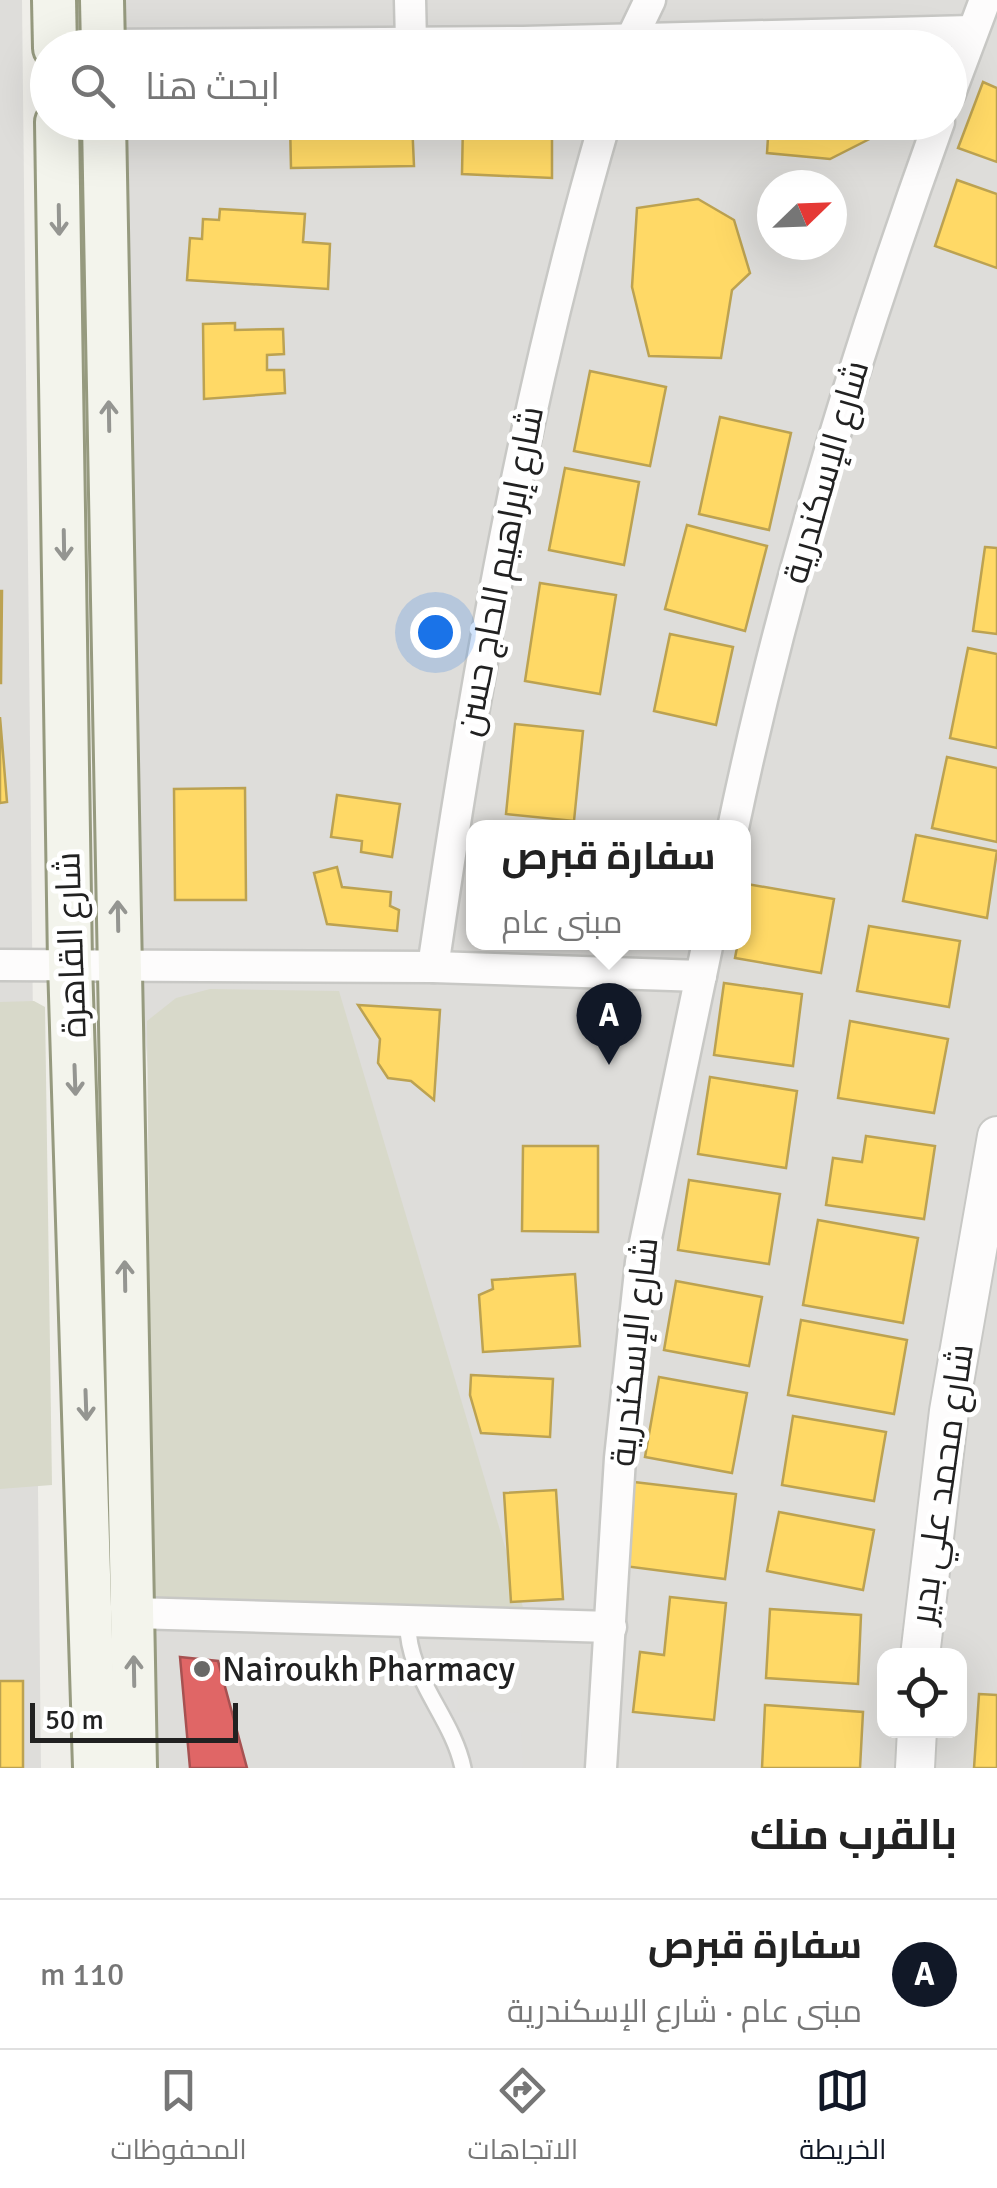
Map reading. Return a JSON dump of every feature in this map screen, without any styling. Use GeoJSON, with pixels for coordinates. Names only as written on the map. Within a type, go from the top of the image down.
{"type":"FeatureCollection","features":[{"type":"Feature","properties":{"kind":"main road"},"geometry":{"type":"LineString","coordinates":[[54,0],[55,30]]}},
{"type":"Feature","properties":{"kind":"main road"},"geometry":{"type":"LineString","coordinates":[[102,0],[103,30]]}},
{"type":"Feature","properties":{"kind":"main road","name":"شارع القاهرة"},"geometry":{"type":"LineString","coordinates":[[57,140],[70,964],[95,1768]]}},
{"type":"Feature","properties":{"kind":"main road","name":"شارع القاهرة"},"geometry":{"type":"LineString","coordinates":[[104,140],[135,1768]]}},
{"type":"Feature","properties":{"kind":"street"},"geometry":{"type":"LineString","coordinates":[[410,0],[411,30]]}},
{"type":"Feature","properties":{"kind":"street"},"geometry":{"type":"LineString","coordinates":[[635,30],[650,0]]}},
{"type":"Feature","properties":{"kind":"street"},"geometry":{"type":"LineString","coordinates":[[967,45],[985,0]]}},
{"type":"Feature","properties":{"kind":"street"},"geometry":{"type":"LineString","coordinates":[[967,31],[972,31]]}},
{"type":"Feature","properties":{"kind":"street","name":"شارع إبراهيم الحاج حسن"},"geometry":{"type":"LineString","coordinates":[[433,966],[473,695],[528,422],[600,140]]}},
{"type":"Feature","properties":{"kind":"street","name":"شارع الإسكندرية"},"geometry":{"type":"LineString","coordinates":[[734,820],[804,543],[884,276],[933,140]]}},
{"type":"Feature","properties":{"kind":"street","name":"شارع الإسكندرية"},"geometry":{"type":"LineString","coordinates":[[601,1768],[620,1458],[640,1262],[706,950]]}},
{"type":"Feature","properties":{"kind":"street"},"geometry":{"type":"LineString","coordinates":[[0,965],[433,966],[701,976]]}},
{"type":"Feature","properties":{"kind":"street","name":"شارع محمد علي بدير"},"geometry":{"type":"LineString","coordinates":[[920,1648],[948,1412],[997,1136]]}},
{"type":"Feature","properties":{"kind":"street"},"geometry":{"type":"LineString","coordinates":[[134,1614],[408,1619],[611,1628]]}},
{"type":"Feature","properties":{"kind":"street"},"geometry":{"type":"LineString","coordinates":[[915,1768],[917,1738]]}},
{"type":"Feature","properties":{"kind":"lane"},"geometry":{"type":"LineString","coordinates":[[408,1619],[416,1668],[455,1742],[463,1768]]}},
{"type":"Feature","properties":{"kind":"shaded area"},"geometry":{"type":"Polygon","coordinates":[[[0,0],[22,0],[41,1768],[0,1768],[0,0]]]}},
{"type":"Feature","properties":{"kind":"shaded area"},"geometry":{"type":"Polygon","coordinates":[[[54,0],[997,0],[997,1768],[154,1768],[148,1068],[66,140],[967,140],[967,30],[57,30],[54,0]]]}},
{"type":"Feature","properties":{"kind":"shaded area"},"geometry":{"type":"Polygon","coordinates":[[[210,989],[339,991],[528,1624],[153,1614],[147,1021],[176,998],[210,989]]]}},
{"type":"Feature","properties":{"kind":"shaded area"},"geometry":{"type":"Polygon","coordinates":[[[34,1001],[45,1007],[52,1485],[0,1489],[0,1002],[34,1001]]]}},
{"type":"Feature","properties":{"kind":"shaded area"},"geometry":{"type":"Polygon","coordinates":[[[410,1649],[457,1670],[458,1712],[520,1713],[523,1768],[410,1768],[410,1649]]]}},
{"type":"Feature","properties":{"kind":"building: سكن"},"geometry":{"type":"Polygon","coordinates":[[[983,82],[997,88],[997,162],[958,148],[961,140],[967,140],[967,124],[983,82]]]}},
{"type":"Feature","properties":{"kind":"building: سكن"},"geometry":{"type":"Polygon","coordinates":[[[290,140],[413,140],[414,166],[291,168],[290,140]]]}},
{"type":"Feature","properties":{"kind":"building: سكن"},"geometry":{"type":"Polygon","coordinates":[[[463,140],[552,140],[552,178],[462,174],[463,140]]]}},
{"type":"Feature","properties":{"kind":"building: سكن"},"geometry":{"type":"Polygon","coordinates":[[[768,140],[867,140],[830,159],[767,153],[768,140]]]}},
{"type":"Feature","properties":{"kind":"building: سكن"},"geometry":{"type":"Polygon","coordinates":[[[957,180],[997,194],[997,268],[935,246],[957,180]]]}},
{"type":"Feature","properties":{"kind":"building: سكن"},"geometry":{"type":"Polygon","coordinates":[[[698,199],[734,220],[750,273],[732,290],[721,358],[649,356],[632,287],[637,208],[698,199]]]}},
{"type":"Feature","properties":{"kind":"building: سكن"},"geometry":{"type":"Polygon","coordinates":[[[220,209],[305,214],[303,242],[330,244],[328,289],[187,280],[190,238],[202,239],[203,219],[219,220],[220,209]]]}},
{"type":"Feature","properties":{"kind":"building: سكن"},"geometry":{"type":"Polygon","coordinates":[[[235,323],[235,330],[283,329],[284,354],[267,355],[267,370],[284,370],[285,393],[204,399],[203,324],[235,323]]]}},
{"type":"Feature","properties":{"kind":"building: سكن"},"geometry":{"type":"Polygon","coordinates":[[[590,371],[666,387],[650,466],[574,451],[590,371]]]}},
{"type":"Feature","properties":{"kind":"building: سكن"},"geometry":{"type":"Polygon","coordinates":[[[720,417],[791,433],[769,530],[699,514],[720,417]]]}},
{"type":"Feature","properties":{"kind":"building: سكن"},"geometry":{"type":"Polygon","coordinates":[[[565,468],[639,482],[624,565],[549,550],[565,468]]]}},
{"type":"Feature","properties":{"kind":"building: سكن"},"geometry":{"type":"Polygon","coordinates":[[[687,525],[767,546],[745,631],[665,609],[687,525]]]}},
{"type":"Feature","properties":{"kind":"building: سكن"},"geometry":{"type":"Polygon","coordinates":[[[985,547],[997,548],[997,634],[973,631],[985,547]]]}},
{"type":"Feature","properties":{"kind":"building: سكن"},"geometry":{"type":"Polygon","coordinates":[[[540,583],[616,595],[600,694],[525,681],[540,583]]]}},
{"type":"Feature","properties":{"kind":"building: سكن"},"geometry":{"type":"Polygon","coordinates":[[[2,591],[1,683],[0,683],[2,591]]]}},
{"type":"Feature","properties":{"kind":"building: سكن"},"geometry":{"type":"Polygon","coordinates":[[[670,634],[733,647],[716,725],[654,711],[670,634]]]}},
{"type":"Feature","properties":{"kind":"building: سكن"},"geometry":{"type":"Polygon","coordinates":[[[968,648],[997,654],[997,748],[950,738],[968,648]]]}},
{"type":"Feature","properties":{"kind":"building: سكن"},"geometry":{"type":"Polygon","coordinates":[[[0,717],[7,802],[0,803],[0,717]]]}},
{"type":"Feature","properties":{"kind":"building: سكن"},"geometry":{"type":"Polygon","coordinates":[[[515,724],[583,731],[574,820],[506,814],[515,724]]]}},
{"type":"Feature","properties":{"kind":"building: سكن"},"geometry":{"type":"Polygon","coordinates":[[[947,757],[997,768],[997,842],[932,828],[947,757]]]}},
{"type":"Feature","properties":{"kind":"building: سكن"},"geometry":{"type":"Polygon","coordinates":[[[245,788],[246,900],[175,900],[174,789],[245,788]]]}},
{"type":"Feature","properties":{"kind":"building: سكن"},"geometry":{"type":"Polygon","coordinates":[[[337,795],[400,804],[392,857],[361,852],[362,841],[331,837],[337,795]]]}},
{"type":"Feature","properties":{"kind":"building: سكن"},"geometry":{"type":"Polygon","coordinates":[[[916,835],[997,851],[987,918],[903,901],[916,835]]]}},
{"type":"Feature","properties":{"kind":"building: سكن"},"geometry":{"type":"Polygon","coordinates":[[[337,867],[342,887],[391,892],[390,906],[399,910],[397,931],[327,924],[314,873],[337,867]]]}},
{"type":"Feature","properties":{"kind":"building: سكن"},"geometry":{"type":"Polygon","coordinates":[[[751,885],[834,899],[821,973],[735,958],[736,950],[751,950],[751,885]]]}},
{"type":"Feature","properties":{"kind":"building: سكن"},"geometry":{"type":"Polygon","coordinates":[[[869,926],[960,941],[949,1007],[857,991],[869,926]]]}},
{"type":"Feature","properties":{"kind":"building: سكن"},"geometry":{"type":"Polygon","coordinates":[[[724,983],[802,994],[793,1066],[714,1055],[724,983]]]}},
{"type":"Feature","properties":{"kind":"building: سكن"},"geometry":{"type":"Polygon","coordinates":[[[358,1005],[440,1010],[434,1100],[411,1081],[388,1078],[378,1063],[380,1039],[358,1005]]]}},
{"type":"Feature","properties":{"kind":"building: سكن"},"geometry":{"type":"Polygon","coordinates":[[[850,1021],[948,1039],[934,1113],[838,1098],[850,1021]]]}},
{"type":"Feature","properties":{"kind":"building: سكن"},"geometry":{"type":"Polygon","coordinates":[[[710,1077],[797,1091],[786,1168],[698,1154],[710,1077]]]}},
{"type":"Feature","properties":{"kind":"building: سكن"},"geometry":{"type":"Polygon","coordinates":[[[866,1136],[935,1146],[924,1219],[826,1205],[833,1158],[862,1162],[866,1136]]]}},
{"type":"Feature","properties":{"kind":"building: سكن"},"geometry":{"type":"Polygon","coordinates":[[[523,1146],[598,1146],[598,1232],[522,1231],[523,1146]]]}},
{"type":"Feature","properties":{"kind":"building: سكن"},"geometry":{"type":"Polygon","coordinates":[[[689,1180],[780,1194],[769,1264],[678,1250],[689,1180]]]}},
{"type":"Feature","properties":{"kind":"building: سكن"},"geometry":{"type":"Polygon","coordinates":[[[818,1220],[918,1238],[903,1323],[803,1305],[818,1220]]]}},
{"type":"Feature","properties":{"kind":"building: سكن"},"geometry":{"type":"Polygon","coordinates":[[[575,1274],[580,1346],[483,1352],[479,1295],[493,1289],[492,1280],[575,1274]]]}},
{"type":"Feature","properties":{"kind":"building: سكن"},"geometry":{"type":"Polygon","coordinates":[[[676,1281],[762,1297],[749,1366],[664,1350],[676,1281]]]}},
{"type":"Feature","properties":{"kind":"building: سكن"},"geometry":{"type":"Polygon","coordinates":[[[801,1320],[907,1340],[894,1414],[788,1395],[801,1320]]]}},
{"type":"Feature","properties":{"kind":"building: سكن"},"geometry":{"type":"Polygon","coordinates":[[[471,1375],[553,1379],[550,1437],[481,1433],[470,1395],[471,1375]]]}},
{"type":"Feature","properties":{"kind":"building: سكن"},"geometry":{"type":"Polygon","coordinates":[[[659,1377],[747,1393],[732,1473],[645,1457],[659,1377]]]}},
{"type":"Feature","properties":{"kind":"building: سكن"},"geometry":{"type":"Polygon","coordinates":[[[793,1416],[886,1432],[874,1501],[782,1485],[793,1416]]]}},
{"type":"Feature","properties":{"kind":"building: سكن"},"geometry":{"type":"Polygon","coordinates":[[[634,1482],[736,1494],[725,1579],[624,1566],[634,1482]]]}},
{"type":"Feature","properties":{"kind":"building: سكن"},"geometry":{"type":"Polygon","coordinates":[[[556,1490],[563,1599],[511,1602],[504,1493],[556,1490]]]}},
{"type":"Feature","properties":{"kind":"building: سكن"},"geometry":{"type":"Polygon","coordinates":[[[779,1512],[874,1530],[863,1590],[767,1571],[779,1512]]]}},
{"type":"Feature","properties":{"kind":"building: سكن"},"geometry":{"type":"Polygon","coordinates":[[[670,1597],[726,1603],[714,1720],[633,1712],[640,1652],[664,1655],[670,1597]]]}},
{"type":"Feature","properties":{"kind":"building: سكن"},"geometry":{"type":"Polygon","coordinates":[[[770,1609],[861,1615],[858,1684],[766,1678],[770,1609]]]}},
{"type":"Feature","properties":{"kind":"building: سكن"},"geometry":{"type":"Polygon","coordinates":[[[0,1681],[23,1681],[23,1768],[0,1768],[0,1681]]]}},
{"type":"Feature","properties":{"kind":"building: سكن"},"geometry":{"type":"Polygon","coordinates":[[[979,1694],[997,1695],[997,1768],[974,1768],[979,1694]]]}},
{"type":"Feature","properties":{"kind":"building: سكن"},"geometry":{"type":"Polygon","coordinates":[[[765,1705],[863,1712],[860,1768],[762,1768],[765,1705]]]}},
{"type":"Feature","properties":{"kind":"building: متاجر"},"geometry":{"type":"Polygon","coordinates":[[[180,1657],[218,1661],[247,1768],[190,1768],[180,1657]]]}},
{"type":"Feature","properties":{"kind":"place","name":"سفارة قبرص"},"geometry":{"type":"Point","coordinates":[609,1065]}},
{"type":"Feature","properties":{"kind":"place","name":"Nairoukh Pharmacy"},"geometry":{"type":"Point","coordinates":[202,1669]}}]}
